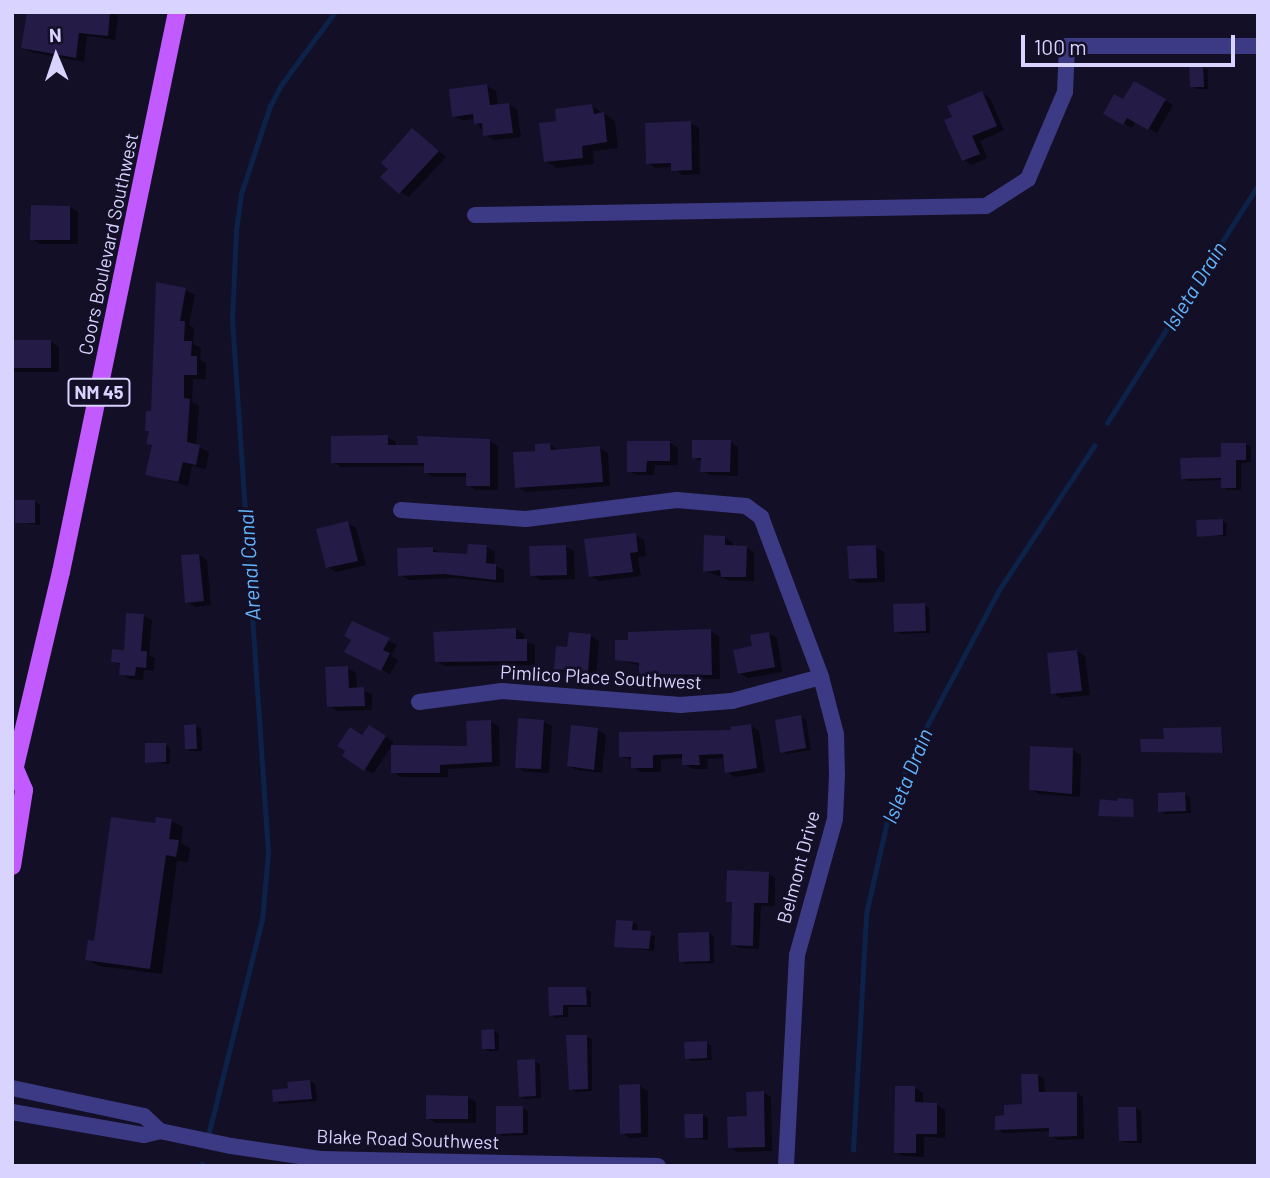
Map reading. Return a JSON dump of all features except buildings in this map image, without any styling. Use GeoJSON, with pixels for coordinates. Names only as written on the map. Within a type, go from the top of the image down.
{"type":"FeatureCollection","features":[{"type":"Feature","properties":{"kind":"main road","name":"Coors Boulevard Southwest"},"geometry":{"type":"LineString","coordinates":[[12,866],[24,790],[14,775],[177,12]]}},
{"type":"Feature","properties":{"kind":"street"},"geometry":{"type":"LineString","coordinates":[[475,215],[986,206],[1028,179],[1065,92],[1067,46],[1258,46]]}},
{"type":"Feature","properties":{"kind":"street","name":"Belmont Drive"},"geometry":{"type":"LineString","coordinates":[[401,510],[526,519],[677,500],[746,506],[761,517],[821,677],[836,734],[835,819],[797,955],[786,1166]]}},
{"type":"Feature","properties":{"kind":"street","name":"Pimlico Place Southwest"},"geometry":{"type":"LineString","coordinates":[[419,702],[502,691],[680,705],[732,701],[821,677]]}},
{"type":"Feature","properties":{"kind":"street","name":"Blake Road Southwest"},"geometry":{"type":"LineString","coordinates":[[12,1088],[144,1116],[160,1130],[231,1146],[337,1160],[658,1166]]}},
{"type":"Feature","properties":{"kind":"street","name":"Blake Road Southwest"},"geometry":{"type":"LineString","coordinates":[[12,1112],[144,1135],[160,1130]]}},
{"type":"Feature","properties":{"kind":"waterway","name":"Arenal Canal"},"geometry":{"type":"LineString","coordinates":[[208,1136],[262,920],[268,853],[232,319],[236,230],[241,194],[270,106],[281,85],[335,12]]}},
{"type":"Feature","properties":{"kind":"waterway","name":"Isleta Drain"},"geometry":{"type":"LineString","coordinates":[[1107,423],[1258,185]]}},
{"type":"Feature","properties":{"kind":"waterway","name":"Isleta Drain"},"geometry":{"type":"LineString","coordinates":[[853,1150],[866,914],[888,817],[910,758],[999,590],[1094,446]]}}]}
